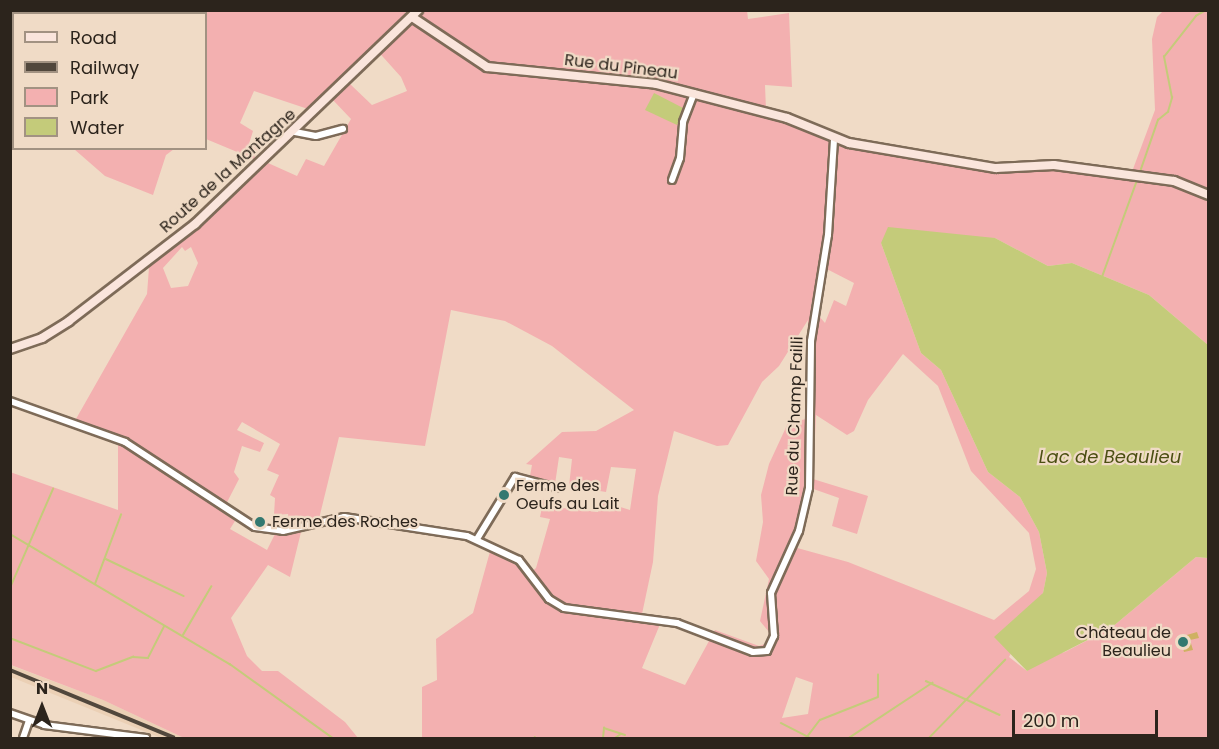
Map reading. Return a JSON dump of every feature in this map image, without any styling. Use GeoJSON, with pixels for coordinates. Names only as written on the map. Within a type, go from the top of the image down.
{"type":"FeatureCollection","features":[{"type":"Feature","properties":{"kind":"street","name":"Rue du Pineau"},"geometry":{"type":"LineString","coordinates":[[415,14],[487,67],[656,84],[787,118],[834,139],[996,168],[1054,165],[1174,181],[1209,195]]}},
{"type":"Feature","properties":{"kind":"street","name":"Route de la Montagne"},"geometry":{"type":"LineString","coordinates":[[10,350],[42,338],[69,321],[182,235],[295,132],[415,14]]}},
{"type":"Feature","properties":{"kind":"street"},"geometry":{"type":"LineString","coordinates":[[672,180],[680,158],[683,122],[694,93]]}},
{"type":"Feature","properties":{"kind":"street"},"geometry":{"type":"LineString","coordinates":[[295,132],[315,136],[343,129]]}},
{"type":"Feature","properties":{"kind":"street","name":"Rue du Champ Failli"},"geometry":{"type":"LineString","coordinates":[[10,400],[124,442],[265,530],[283,531],[344,517],[477,539],[519,560],[549,599],[564,608],[664,620],[753,652],[767,651],[774,636],[771,593],[799,531],[809,488],[812,330],[828,235],[834,139]]}},
{"type":"Feature","properties":{"kind":"street"},"geometry":{"type":"LineString","coordinates":[[477,539],[515,477],[557,488]]}},
{"type":"Feature","properties":{"kind":"street"},"geometry":{"type":"LineString","coordinates":[[10,713],[29,721],[146,738]]}},
{"type":"Feature","properties":{"kind":"street"},"geometry":{"type":"LineString","coordinates":[[23,738],[29,721]]}},
{"type":"Feature","properties":{"kind":"street"},"geometry":{"type":"LineString","coordinates":[[98,730],[99,738]]}},
{"type":"Feature","properties":{"kind":"shaded area"},"geometry":{"type":"Polygon","coordinates":[[[10,665],[103,700],[184,738],[161,738],[11,677],[10,665]]]}},
{"type":"Feature","properties":{"kind":"green space"},"geometry":{"type":"Polygon","coordinates":[[[402,10],[409,15],[413,10],[747,10],[748,19],[789,13],[792,87],[765,85],[766,110],[835,137],[1003,164],[1101,170],[1133,169],[1155,110],[1152,39],[1157,17],[1163,11],[1208,11],[1208,345],[1149,295],[1072,263],[1048,266],[995,238],[881,243],[921,353],[941,370],[988,472],[1020,497],[1039,532],[1047,573],[1043,593],[1009,657],[1027,671],[1042,659],[1065,652],[1111,628],[1196,557],[1208,558],[1208,738],[422,738],[422,687],[437,680],[436,639],[473,613],[491,548],[529,574],[536,568],[550,519],[540,517],[544,498],[562,499],[563,508],[598,512],[601,501],[630,510],[636,469],[611,467],[606,492],[569,486],[572,459],[559,457],[555,484],[530,476],[532,465],[526,464],[562,432],[596,431],[634,410],[552,346],[505,321],[451,310],[425,446],[339,437],[317,527],[301,532],[290,577],[268,565],[231,618],[247,656],[262,671],[278,671],[345,722],[358,738],[184,738],[103,700],[11,665],[10,472],[118,510],[118,443],[72,426],[147,294],[150,254],[188,224],[194,230],[268,163],[297,176],[306,159],[324,166],[351,119],[332,99],[350,84],[372,105],[407,91],[401,77],[375,48],[311,110],[254,91],[240,123],[253,131],[249,144],[258,149],[254,159],[207,139],[207,12],[17,11],[402,10]],[[182,247],[163,268],[171,288],[188,286],[198,263],[191,247],[185,251],[182,247]],[[819,265],[811,307],[825,323],[834,300],[846,306],[854,283],[819,265]],[[808,320],[779,366],[762,382],[728,445],[717,446],[674,431],[658,496],[653,562],[642,614],[663,617],[642,668],[685,685],[715,630],[759,646],[767,643],[769,632],[760,621],[769,579],[756,561],[763,522],[761,495],[769,464],[788,423],[806,419],[808,320]],[[903,354],[868,400],[854,431],[847,435],[816,415],[813,479],[868,496],[857,534],[832,526],[839,498],[805,486],[790,546],[848,562],[994,620],[1029,591],[1036,569],[1029,533],[971,471],[938,386],[903,354]],[[242,422],[237,430],[264,443],[260,452],[242,446],[234,472],[239,479],[222,512],[235,521],[230,529],[267,550],[275,534],[292,532],[288,514],[274,515],[275,498],[270,495],[279,475],[267,470],[280,444],[242,422]],[[796,677],[782,718],[808,714],[813,683],[796,677]]]}},
{"type":"Feature","properties":{"kind":"green space"},"geometry":{"type":"Polygon","coordinates":[[[75,150],[173,150],[166,155],[153,195],[105,176],[75,150]]]}},
{"type":"Feature","properties":{"kind":"water"},"geometry":{"type":"Polygon","coordinates":[[[654,93],[685,109],[677,125],[645,110],[654,93]]]}},
{"type":"Feature","properties":{"kind":"water","name":"Lac de Beaulieu"},"geometry":{"type":"Polygon","coordinates":[[[888,227],[995,238],[1048,266],[1072,263],[1149,295],[1208,345],[1208,558],[1196,557],[1111,628],[1027,671],[994,637],[1043,593],[1047,573],[1039,532],[1020,497],[988,472],[941,370],[921,353],[881,243],[888,227]]]}},
{"type":"Feature","properties":{"kind":"building","name":"Château de Beaulieu"},"geometry":{"type":"Polygon","coordinates":[[[1197,632],[1199,638],[1190,640],[1193,650],[1184,652],[1180,637],[1197,632]]]}},
{"type":"Feature","properties":{"kind":"waterway"},"geometry":{"type":"LineString","coordinates":[[1140,172],[1158,120],[1168,112],[1172,98],[1164,57],[1196,16],[1206,10]]}},
{"type":"Feature","properties":{"kind":"waterway"},"geometry":{"type":"LineString","coordinates":[[1102,277],[1136,183]]}},
{"type":"Feature","properties":{"kind":"waterway"},"geometry":{"type":"LineString","coordinates":[[10,588],[53,489]]}},
{"type":"Feature","properties":{"kind":"waterway"},"geometry":{"type":"LineString","coordinates":[[95,584],[121,515]]}},
{"type":"Feature","properties":{"kind":"waterway"},"geometry":{"type":"LineString","coordinates":[[10,534],[230,664],[333,738]]}},
{"type":"Feature","properties":{"kind":"waterway"},"geometry":{"type":"LineString","coordinates":[[106,559],[184,596]]}},
{"type":"Feature","properties":{"kind":"waterway"},"geometry":{"type":"LineString","coordinates":[[183,635],[211,587]]}},
{"type":"Feature","properties":{"kind":"waterway"},"geometry":{"type":"LineString","coordinates":[[10,638],[96,671],[133,657],[148,658],[164,627]]}},
{"type":"Feature","properties":{"kind":"waterway"},"geometry":{"type":"LineString","coordinates":[[929,738],[1005,660]]}},
{"type":"Feature","properties":{"kind":"waterway"},"geometry":{"type":"LineString","coordinates":[[807,737],[820,720],[878,697],[878,675]]}},
{"type":"Feature","properties":{"kind":"waterway"},"geometry":{"type":"LineString","coordinates":[[926,681],[1000,715]]}},
{"type":"Feature","properties":{"kind":"waterway"},"geometry":{"type":"LineString","coordinates":[[849,738],[932,683]]}},
{"type":"Feature","properties":{"kind":"waterway"},"geometry":{"type":"LineString","coordinates":[[781,723],[810,738]]}},
{"type":"Feature","properties":{"kind":"waterway"},"geometry":{"type":"LineString","coordinates":[[603,738],[604,728],[625,735]]}},
{"type":"Feature","properties":{"kind":"waterway"},"geometry":{"type":"LineString","coordinates":[[615,738],[621,734]]}},
{"type":"Feature","properties":{"kind":"railway"},"geometry":{"type":"LineString","coordinates":[[10,670],[175,738]]}},
{"type":"Feature","properties":{"kind":"place","name":"Ferme des Oeufs au Lait"},"geometry":{"type":"Point","coordinates":[504,495]}},
{"type":"Feature","properties":{"kind":"place","name":"Ferme des Roches"},"geometry":{"type":"Point","coordinates":[260,522]}},
{"type":"Feature","properties":{"kind":"place","name":"Château de Beaulieu"},"geometry":{"type":"Point","coordinates":[1183,642]}}]}
